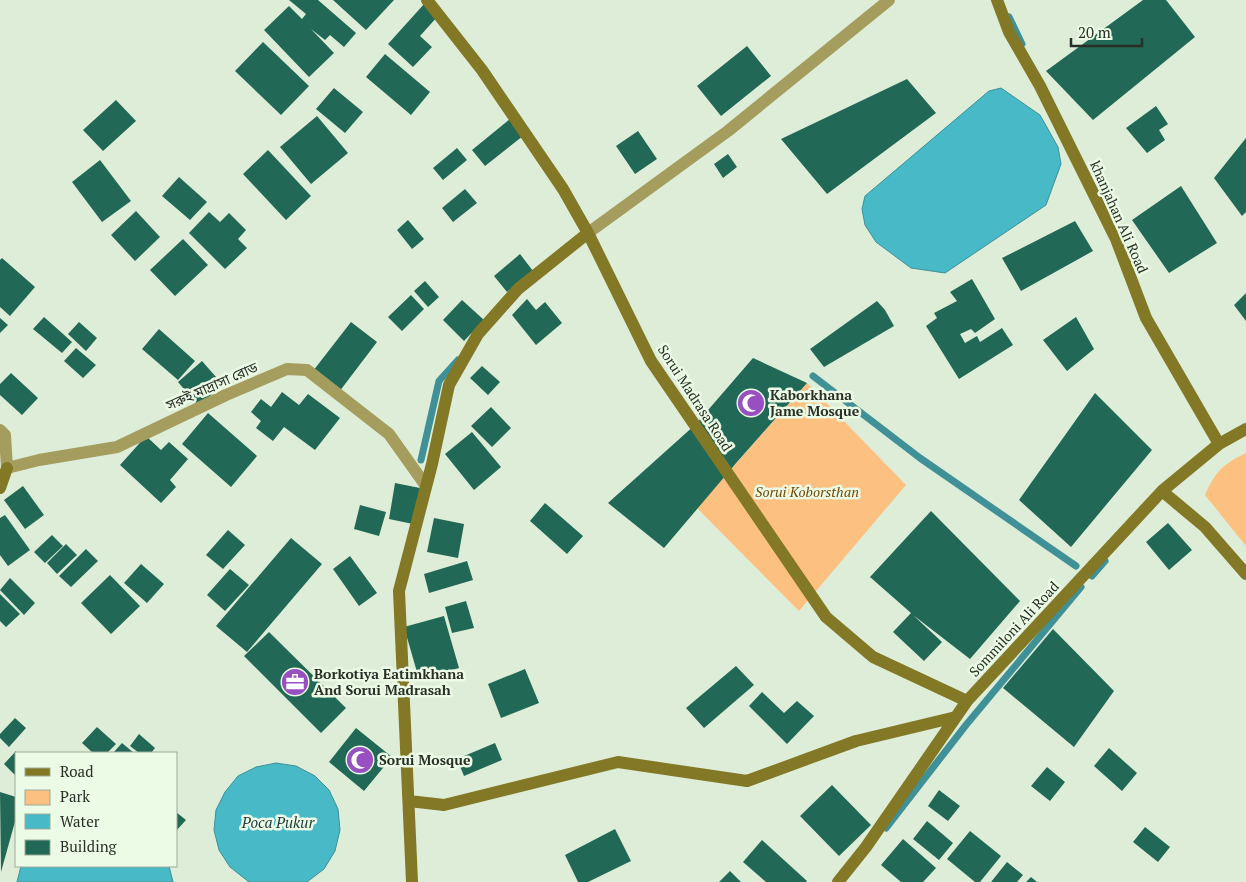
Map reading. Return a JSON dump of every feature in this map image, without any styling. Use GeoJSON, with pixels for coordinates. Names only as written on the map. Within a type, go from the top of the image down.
{"type":"FeatureCollection","features":[{"type":"Feature","properties":{"kind":"street","name":"Sorui Madrasa Road"},"geometry":{"type":"LineString","coordinates":[[427,0],[482,70],[563,189],[588,233],[651,362],[826,617],[873,657],[967,701]]}},
{"type":"Feature","properties":{"kind":"street"},"geometry":{"type":"LineString","coordinates":[[412,882],[410,801],[399,592],[449,385],[478,334],[518,289],[588,233],[728,131],[889,0]]}},
{"type":"Feature","properties":{"kind":"street","name":"khanjahan Ali Road"},"geometry":{"type":"LineString","coordinates":[[997,0],[1009,32],[1040,86],[1116,239],[1146,318],[1219,444]]}},
{"type":"Feature","properties":{"kind":"street","name":"সরুই মাদ্রাসা রোড"},"geometry":{"type":"LineString","coordinates":[[7,468],[39,460],[117,447],[226,395],[287,369],[307,370],[389,434],[426,486]]}},
{"type":"Feature","properties":{"kind":"street","name":"Sommiloni Ali Road"},"geometry":{"type":"LineString","coordinates":[[838,882],[866,847],[967,701],[1162,491],[1219,444],[1246,429]]}},
{"type":"Feature","properties":{"kind":"street"},"geometry":{"type":"LineString","coordinates":[[0,430],[5,435],[7,468],[0,488]]}},
{"type":"Feature","properties":{"kind":"street"},"geometry":{"type":"LineString","coordinates":[[1162,491],[1205,527],[1246,574]]}},
{"type":"Feature","properties":{"kind":"street"},"geometry":{"type":"LineString","coordinates":[[410,801],[444,806],[618,762],[747,781],[856,741],[956,717]]}},
{"type":"Feature","properties":{"kind":"green space","name":"Sorui Koborsthan"},"geometry":{"type":"Polygon","coordinates":[[[807,383],[906,485],[799,611],[697,508],[807,383]]]}},
{"type":"Feature","properties":{"kind":"green space"},"geometry":{"type":"Polygon","coordinates":[[[1246,453],[1246,546],[1205,495],[1216,474],[1225,465],[1246,453]]]}},
{"type":"Feature","properties":{"kind":"water"},"geometry":{"type":"Polygon","coordinates":[[[1001,88],[1040,115],[1058,147],[1061,164],[1046,205],[945,273],[911,268],[876,242],[865,225],[862,209],[865,196],[989,91],[1001,88]]]}},
{"type":"Feature","properties":{"kind":"water","name":"Poca Pukur"},"geometry":{"type":"Polygon","coordinates":[[[276,763],[296,766],[315,776],[329,790],[338,809],[340,830],[335,851],[324,869],[307,882],[249,882],[230,867],[219,850],[214,830],[216,810],[225,792],[238,776],[256,767],[276,763]]]}},
{"type":"Feature","properties":{"kind":"water"},"geometry":{"type":"Polygon","coordinates":[[[21,867],[169,867],[173,882],[17,882],[21,867]]]}},
{"type":"Feature","properties":{"kind":"building"},"geometry":{"type":"Polygon","coordinates":[[[289,0],[318,0],[356,33],[344,47],[330,35],[325,40],[311,29],[334,53],[309,77],[264,30],[289,6],[302,19],[306,14],[289,0]]]}},
{"type":"Feature","properties":{"kind":"building"},"geometry":{"type":"Polygon","coordinates":[[[333,0],[394,0],[366,30],[333,0]]]}},
{"type":"Feature","properties":{"kind":"building"},"geometry":{"type":"Polygon","coordinates":[[[1143,0],[1166,0],[1195,37],[1093,120],[1046,71],[1143,0]]]}},
{"type":"Feature","properties":{"kind":"building"},"geometry":{"type":"Polygon","coordinates":[[[425,3],[438,16],[420,36],[432,47],[413,67],[388,44],[425,3]]]}},
{"type":"Feature","properties":{"kind":"building"},"geometry":{"type":"Polygon","coordinates":[[[263,42],[309,86],[281,115],[235,71],[263,42]]]}},
{"type":"Feature","properties":{"kind":"building"},"geometry":{"type":"Polygon","coordinates":[[[747,46],[771,76],[721,116],[697,86],[747,46]]]}},
{"type":"Feature","properties":{"kind":"building"},"geometry":{"type":"Polygon","coordinates":[[[385,54],[430,92],[411,115],[366,77],[385,54]]]}},
{"type":"Feature","properties":{"kind":"building"},"geometry":{"type":"Polygon","coordinates":[[[907,79],[936,113],[827,194],[781,139],[907,79]]]}},
{"type":"Feature","properties":{"kind":"building"},"geometry":{"type":"Polygon","coordinates":[[[334,88],[363,112],[345,133],[316,109],[334,88]]]}},
{"type":"Feature","properties":{"kind":"building"},"geometry":{"type":"Polygon","coordinates":[[[116,100],[136,121],[103,151],[83,130],[116,100]]]}},
{"type":"Feature","properties":{"kind":"building"},"geometry":{"type":"Polygon","coordinates":[[[1156,106],[1168,124],[1159,130],[1165,140],[1147,153],[1126,128],[1156,106]]]}},
{"type":"Feature","properties":{"kind":"building"},"geometry":{"type":"Polygon","coordinates":[[[317,116],[348,153],[311,184],[280,147],[317,116]]]}},
{"type":"Feature","properties":{"kind":"building"},"geometry":{"type":"Polygon","coordinates":[[[510,119],[523,136],[485,166],[472,150],[510,119]]]}},
{"type":"Feature","properties":{"kind":"building"},"geometry":{"type":"Polygon","coordinates":[[[638,131],[657,159],[635,174],[616,146],[638,131]]]}},
{"type":"Feature","properties":{"kind":"building"},"geometry":{"type":"Polygon","coordinates":[[[1246,138],[1246,212],[1242,216],[1214,178],[1246,138]]]}},
{"type":"Feature","properties":{"kind":"building"},"geometry":{"type":"Polygon","coordinates":[[[457,148],[467,160],[443,180],[433,168],[457,148]]]}},
{"type":"Feature","properties":{"kind":"building"},"geometry":{"type":"Polygon","coordinates":[[[268,150],[311,196],[286,220],[243,174],[268,150]]]}},
{"type":"Feature","properties":{"kind":"building"},"geometry":{"type":"Polygon","coordinates":[[[728,154],[737,167],[723,178],[714,164],[728,154]]]}},
{"type":"Feature","properties":{"kind":"building"},"geometry":{"type":"Polygon","coordinates":[[[100,160],[131,201],[102,222],[72,182],[100,160]]]}},
{"type":"Feature","properties":{"kind":"building"},"geometry":{"type":"Polygon","coordinates":[[[179,177],[207,202],[190,220],[162,196],[179,177]]]}},
{"type":"Feature","properties":{"kind":"building"},"geometry":{"type":"Polygon","coordinates":[[[1181,186],[1217,243],[1169,273],[1132,220],[1181,186]]]}},
{"type":"Feature","properties":{"kind":"building"},"geometry":{"type":"Polygon","coordinates":[[[465,189],[477,203],[453,222],[442,208],[465,189]]]}},
{"type":"Feature","properties":{"kind":"building"},"geometry":{"type":"Polygon","coordinates":[[[136,211],[160,237],[135,261],[111,235],[136,211]]]}},
{"type":"Feature","properties":{"kind":"building"},"geometry":{"type":"Polygon","coordinates":[[[209,212],[220,222],[229,213],[246,230],[238,239],[247,248],[225,269],[189,233],[209,212]]]}},
{"type":"Feature","properties":{"kind":"building"},"geometry":{"type":"Polygon","coordinates":[[[408,220],[424,239],[412,249],[397,230],[408,220]]]}},
{"type":"Feature","properties":{"kind":"building"},"geometry":{"type":"Polygon","coordinates":[[[1075,221],[1093,251],[1021,291],[1002,258],[1075,221]]]}},
{"type":"Feature","properties":{"kind":"building"},"geometry":{"type":"Polygon","coordinates":[[[183,239],[208,265],[175,296],[150,270],[183,239]]]}},
{"type":"Feature","properties":{"kind":"building"},"geometry":{"type":"Polygon","coordinates":[[[520,254],[533,271],[507,292],[494,276],[520,254]]]}},
{"type":"Feature","properties":{"kind":"building"},"geometry":{"type":"Polygon","coordinates":[[[2,258],[35,287],[10,316],[0,307],[0,260],[2,258]]]}},
{"type":"Feature","properties":{"kind":"building"},"geometry":{"type":"Polygon","coordinates":[[[972,279],[995,319],[975,333],[971,329],[960,334],[965,343],[977,336],[980,342],[1002,328],[1013,345],[959,379],[926,326],[937,318],[934,313],[957,301],[950,292],[972,279]]]}},
{"type":"Feature","properties":{"kind":"building"},"geometry":{"type":"Polygon","coordinates":[[[425,281],[439,297],[428,307],[414,291],[425,281]]]}},
{"type":"Feature","properties":{"kind":"building"},"geometry":{"type":"Polygon","coordinates":[[[1246,293],[1246,321],[1234,305],[1246,293]]]}},
{"type":"Feature","properties":{"kind":"building"},"geometry":{"type":"Polygon","coordinates":[[[411,295],[424,309],[402,331],[388,317],[411,295]]]}},
{"type":"Feature","properties":{"kind":"building"},"geometry":{"type":"Polygon","coordinates":[[[527,299],[536,310],[545,302],[562,323],[536,345],[512,315],[527,299]]]}},
{"type":"Feature","properties":{"kind":"building"},"geometry":{"type":"Polygon","coordinates":[[[462,300],[484,320],[464,341],[443,320],[462,300]]]}},
{"type":"Feature","properties":{"kind":"building"},"geometry":{"type":"Polygon","coordinates":[[[877,301],[885,310],[894,326],[824,367],[810,349],[877,301]]]}},
{"type":"Feature","properties":{"kind":"building"},"geometry":{"type":"Polygon","coordinates":[[[44,317],[72,342],[62,353],[33,329],[44,317]]]}},
{"type":"Feature","properties":{"kind":"building"},"geometry":{"type":"Polygon","coordinates":[[[1076,317],[1094,349],[1067,371],[1043,340],[1076,317]]]}},
{"type":"Feature","properties":{"kind":"building"},"geometry":{"type":"Polygon","coordinates":[[[0,318],[8,325],[0,333],[0,318]]]}},
{"type":"Feature","properties":{"kind":"building"},"geometry":{"type":"Polygon","coordinates":[[[79,322],[97,338],[86,351],[68,334],[79,322]]]}},
{"type":"Feature","properties":{"kind":"building"},"geometry":{"type":"Polygon","coordinates":[[[351,322],[377,342],[339,392],[313,371],[351,322]]]}},
{"type":"Feature","properties":{"kind":"building"},"geometry":{"type":"Polygon","coordinates":[[[159,329],[195,361],[178,380],[142,349],[159,329]]]}},
{"type":"Feature","properties":{"kind":"building"},"geometry":{"type":"Polygon","coordinates":[[[76,348],[96,365],[83,378],[64,361],[76,348]]]}},
{"type":"Feature","properties":{"kind":"building"},"geometry":{"type":"Polygon","coordinates":[[[753,358],[807,383],[664,548],[608,503],[696,424],[753,358]]]}},
{"type":"Feature","properties":{"kind":"building"},"geometry":{"type":"Polygon","coordinates":[[[202,361],[223,385],[198,406],[178,382],[202,361]]]}},
{"type":"Feature","properties":{"kind":"building"},"geometry":{"type":"Polygon","coordinates":[[[482,366],[500,382],[488,395],[470,378],[482,366]]]}},
{"type":"Feature","properties":{"kind":"building"},"geometry":{"type":"Polygon","coordinates":[[[11,373],[38,398],[22,415],[0,395],[0,384],[11,373]]]}},
{"type":"Feature","properties":{"kind":"building"},"geometry":{"type":"Polygon","coordinates":[[[282,392],[299,405],[308,394],[340,418],[315,450],[284,427],[273,441],[256,428],[261,421],[251,412],[261,399],[271,407],[282,392]]]}},
{"type":"Feature","properties":{"kind":"building"},"geometry":{"type":"Polygon","coordinates":[[[1095,393],[1152,450],[1071,547],[1019,500],[1095,393]]]}},
{"type":"Feature","properties":{"kind":"building"},"geometry":{"type":"Polygon","coordinates":[[[491,407],[511,428],[492,447],[471,426],[491,407]]]}},
{"type":"Feature","properties":{"kind":"building"},"geometry":{"type":"Polygon","coordinates":[[[208,413],[257,456],[231,487],[182,444],[208,413]]]}},
{"type":"Feature","properties":{"kind":"building"},"geometry":{"type":"Polygon","coordinates":[[[472,432],[501,467],[474,490],[445,454],[472,432]]]}},
{"type":"Feature","properties":{"kind":"building"},"geometry":{"type":"Polygon","coordinates":[[[146,436],[161,450],[169,442],[188,459],[170,480],[176,487],[161,503],[120,465],[146,436]]]}},
{"type":"Feature","properties":{"kind":"building"},"geometry":{"type":"Polygon","coordinates":[[[395,483],[420,488],[413,524],[389,519],[395,483]]]}},
{"type":"Feature","properties":{"kind":"building"},"geometry":{"type":"Polygon","coordinates":[[[23,486],[44,515],[25,529],[4,500],[23,486]]]}},
{"type":"Feature","properties":{"kind":"building"},"geometry":{"type":"Polygon","coordinates":[[[545,503],[583,536],[567,554],[530,521],[545,503]]]}},
{"type":"Feature","properties":{"kind":"building"},"geometry":{"type":"Polygon","coordinates":[[[360,505],[386,512],[379,536],[354,529],[360,505]]]}},
{"type":"Feature","properties":{"kind":"building"},"geometry":{"type":"Polygon","coordinates":[[[931,511],[1020,601],[970,659],[913,615],[942,642],[924,661],[893,632],[911,613],[870,577],[931,511]]]}},
{"type":"Feature","properties":{"kind":"building"},"geometry":{"type":"Polygon","coordinates":[[[5,515],[30,550],[8,566],[0,555],[0,518],[5,515]]]}},
{"type":"Feature","properties":{"kind":"building"},"geometry":{"type":"Polygon","coordinates":[[[434,518],[464,524],[458,558],[427,552],[434,518]]]}},
{"type":"Feature","properties":{"kind":"building"},"geometry":{"type":"Polygon","coordinates":[[[1168,523],[1192,550],[1169,570],[1146,542],[1168,523]]]}},
{"type":"Feature","properties":{"kind":"building"},"geometry":{"type":"Polygon","coordinates":[[[228,530],[245,545],[223,569],[206,555],[228,530]]]}},
{"type":"Feature","properties":{"kind":"building"},"geometry":{"type":"Polygon","coordinates":[[[52,535],[63,546],[45,563],[34,552],[52,535]]]}},
{"type":"Feature","properties":{"kind":"building"},"geometry":{"type":"Polygon","coordinates":[[[291,538],[322,564],[247,652],[216,626],[291,538]]]}},
{"type":"Feature","properties":{"kind":"building"},"geometry":{"type":"Polygon","coordinates":[[[66,544],[77,555],[57,574],[47,563],[66,544]]]}},
{"type":"Feature","properties":{"kind":"building"},"geometry":{"type":"Polygon","coordinates":[[[86,549],[98,561],[71,587],[59,576],[86,549]]]}},
{"type":"Feature","properties":{"kind":"building"},"geometry":{"type":"Polygon","coordinates":[[[350,556],[377,593],[359,606],[333,569],[350,556]]]}},
{"type":"Feature","properties":{"kind":"building"},"geometry":{"type":"Polygon","coordinates":[[[467,561],[473,580],[429,593],[424,574],[467,561]]]}},
{"type":"Feature","properties":{"kind":"building"},"geometry":{"type":"Polygon","coordinates":[[[141,564],[164,584],[147,603],[124,583],[141,564]]]}},
{"type":"Feature","properties":{"kind":"building"},"geometry":{"type":"Polygon","coordinates":[[[230,569],[249,585],[225,611],[207,595],[230,569]]]}},
{"type":"Feature","properties":{"kind":"building"},"geometry":{"type":"Polygon","coordinates":[[[110,575],[140,606],[111,634],[81,603],[110,575]]]}},
{"type":"Feature","properties":{"kind":"building"},"geometry":{"type":"Polygon","coordinates":[[[10,578],[35,603],[24,615],[0,590],[10,578]]]}},
{"type":"Feature","properties":{"kind":"building"},"geometry":{"type":"Polygon","coordinates":[[[0,594],[20,614],[6,627],[0,621],[0,594]]]}},
{"type":"Feature","properties":{"kind":"building"},"geometry":{"type":"Polygon","coordinates":[[[466,601],[474,628],[452,633],[445,607],[466,601]]]}},
{"type":"Feature","properties":{"kind":"building"},"geometry":{"type":"Polygon","coordinates":[[[444,616],[459,668],[419,679],[404,627],[444,616]]]}},
{"type":"Feature","properties":{"kind":"building"},"geometry":{"type":"Polygon","coordinates":[[[1053,629],[1114,691],[1074,747],[1003,688],[1053,629]]]}},
{"type":"Feature","properties":{"kind":"building","name":"Borkotiya Eatimkhana And Sorui Madrasah"},"geometry":{"type":"Polygon","coordinates":[[[269,632],[346,708],[321,733],[244,656],[269,632]]]}},
{"type":"Feature","properties":{"kind":"building"},"geometry":{"type":"Polygon","coordinates":[[[736,666],[754,685],[704,728],[686,708],[736,666]]]}},
{"type":"Feature","properties":{"kind":"building"},"geometry":{"type":"Polygon","coordinates":[[[525,669],[539,703],[501,718],[488,684],[525,669]]]}},
{"type":"Feature","properties":{"kind":"building"},"geometry":{"type":"Polygon","coordinates":[[[762,692],[784,713],[797,701],[814,716],[787,744],[749,706],[762,692]]]}},
{"type":"Feature","properties":{"kind":"building"},"geometry":{"type":"Polygon","coordinates":[[[15,718],[26,728],[9,747],[0,738],[0,734],[15,718]]]}},
{"type":"Feature","properties":{"kind":"building"},"geometry":{"type":"Polygon","coordinates":[[[97,727],[116,744],[108,752],[92,752],[82,743],[97,727]]]}},
{"type":"Feature","properties":{"kind":"building","name":"Sorui Mosque"},"geometry":{"type":"Polygon","coordinates":[[[356,728],[392,757],[364,791],[329,762],[356,728]]]}},
{"type":"Feature","properties":{"kind":"building"},"geometry":{"type":"Polygon","coordinates":[[[139,734],[155,748],[152,752],[138,752],[130,746],[139,734]]]}},
{"type":"Feature","properties":{"kind":"building"},"geometry":{"type":"Polygon","coordinates":[[[122,743],[133,752],[114,752],[122,743]]]}},
{"type":"Feature","properties":{"kind":"building"},"geometry":{"type":"Polygon","coordinates":[[[495,743],[502,760],[464,776],[457,759],[495,743]]]}},
{"type":"Feature","properties":{"kind":"building"},"geometry":{"type":"Polygon","coordinates":[[[1109,748],[1137,773],[1122,791],[1094,766],[1109,748]]]}},
{"type":"Feature","properties":{"kind":"building"},"geometry":{"type":"Polygon","coordinates":[[[15,752],[15,775],[4,764],[15,752]]]}},
{"type":"Feature","properties":{"kind":"building"},"geometry":{"type":"Polygon","coordinates":[[[1047,767],[1065,782],[1050,801],[1031,786],[1047,767]]]}},
{"type":"Feature","properties":{"kind":"building"},"geometry":{"type":"Polygon","coordinates":[[[832,785],[871,825],[839,856],[800,816],[832,785]]]}},
{"type":"Feature","properties":{"kind":"building"},"geometry":{"type":"Polygon","coordinates":[[[939,790],[960,806],[948,821],[928,806],[939,790]]]}},
{"type":"Feature","properties":{"kind":"building"},"geometry":{"type":"Polygon","coordinates":[[[0,792],[15,797],[15,822],[1,872],[0,792]]]}},
{"type":"Feature","properties":{"kind":"building"},"geometry":{"type":"Polygon","coordinates":[[[178,814],[186,820],[178,829],[178,814]]]}},
{"type":"Feature","properties":{"kind":"building"},"geometry":{"type":"Polygon","coordinates":[[[927,821],[953,843],[939,860],[913,839],[927,821]]]}},
{"type":"Feature","properties":{"kind":"building"},"geometry":{"type":"Polygon","coordinates":[[[1145,827],[1170,847],[1158,862],[1133,842],[1145,827]]]}},
{"type":"Feature","properties":{"kind":"building"},"geometry":{"type":"Polygon","coordinates":[[[615,829],[631,861],[588,882],[578,882],[565,855],[615,829]]]}},
{"type":"Feature","properties":{"kind":"building"},"geometry":{"type":"Polygon","coordinates":[[[970,831],[1001,856],[980,882],[975,882],[947,859],[970,831]]]}},
{"type":"Feature","properties":{"kind":"building"},"geometry":{"type":"Polygon","coordinates":[[[903,839],[936,868],[923,882],[901,882],[881,865],[903,839]]]}},
{"type":"Feature","properties":{"kind":"building"},"geometry":{"type":"Polygon","coordinates":[[[762,840],[807,881],[766,882],[743,862],[762,840]]]}},
{"type":"Feature","properties":{"kind":"building"},"geometry":{"type":"Polygon","coordinates":[[[1007,862],[1023,875],[1017,882],[991,882],[1007,862]]]}},
{"type":"Feature","properties":{"kind":"building"},"geometry":{"type":"Polygon","coordinates":[[[730,871],[741,882],[719,882],[730,871]]]}},
{"type":"Feature","properties":{"kind":"building"},"geometry":{"type":"Polygon","coordinates":[[[1031,877],[1037,882],[1026,882],[1031,877]]]}},
{"type":"Feature","properties":{"kind":"waterway"},"geometry":{"type":"LineString","coordinates":[[1009,17],[1022,44]]}},
{"type":"Feature","properties":{"kind":"waterway"},"geometry":{"type":"LineString","coordinates":[[421,460],[439,381],[458,360]]}},
{"type":"Feature","properties":{"kind":"waterway"},"geometry":{"type":"LineString","coordinates":[[813,376],[920,458],[1076,566]]}},
{"type":"Feature","properties":{"kind":"waterway"},"geometry":{"type":"LineString","coordinates":[[1092,576],[1105,561]]}},
{"type":"Feature","properties":{"kind":"waterway"},"geometry":{"type":"LineString","coordinates":[[886,828],[966,725],[1081,587]]}},
{"type":"Feature","properties":{"kind":"place","name":"Kaborkhana Jame Mosque"},"geometry":{"type":"Point","coordinates":[751,403]}},
{"type":"Feature","properties":{"kind":"place","name":"Borkotiya Eatimkhana And Sorui Madrasah"},"geometry":{"type":"Point","coordinates":[295,682]}},
{"type":"Feature","properties":{"kind":"place","name":"Sorui Mosque"},"geometry":{"type":"Point","coordinates":[360,760]}}]}
